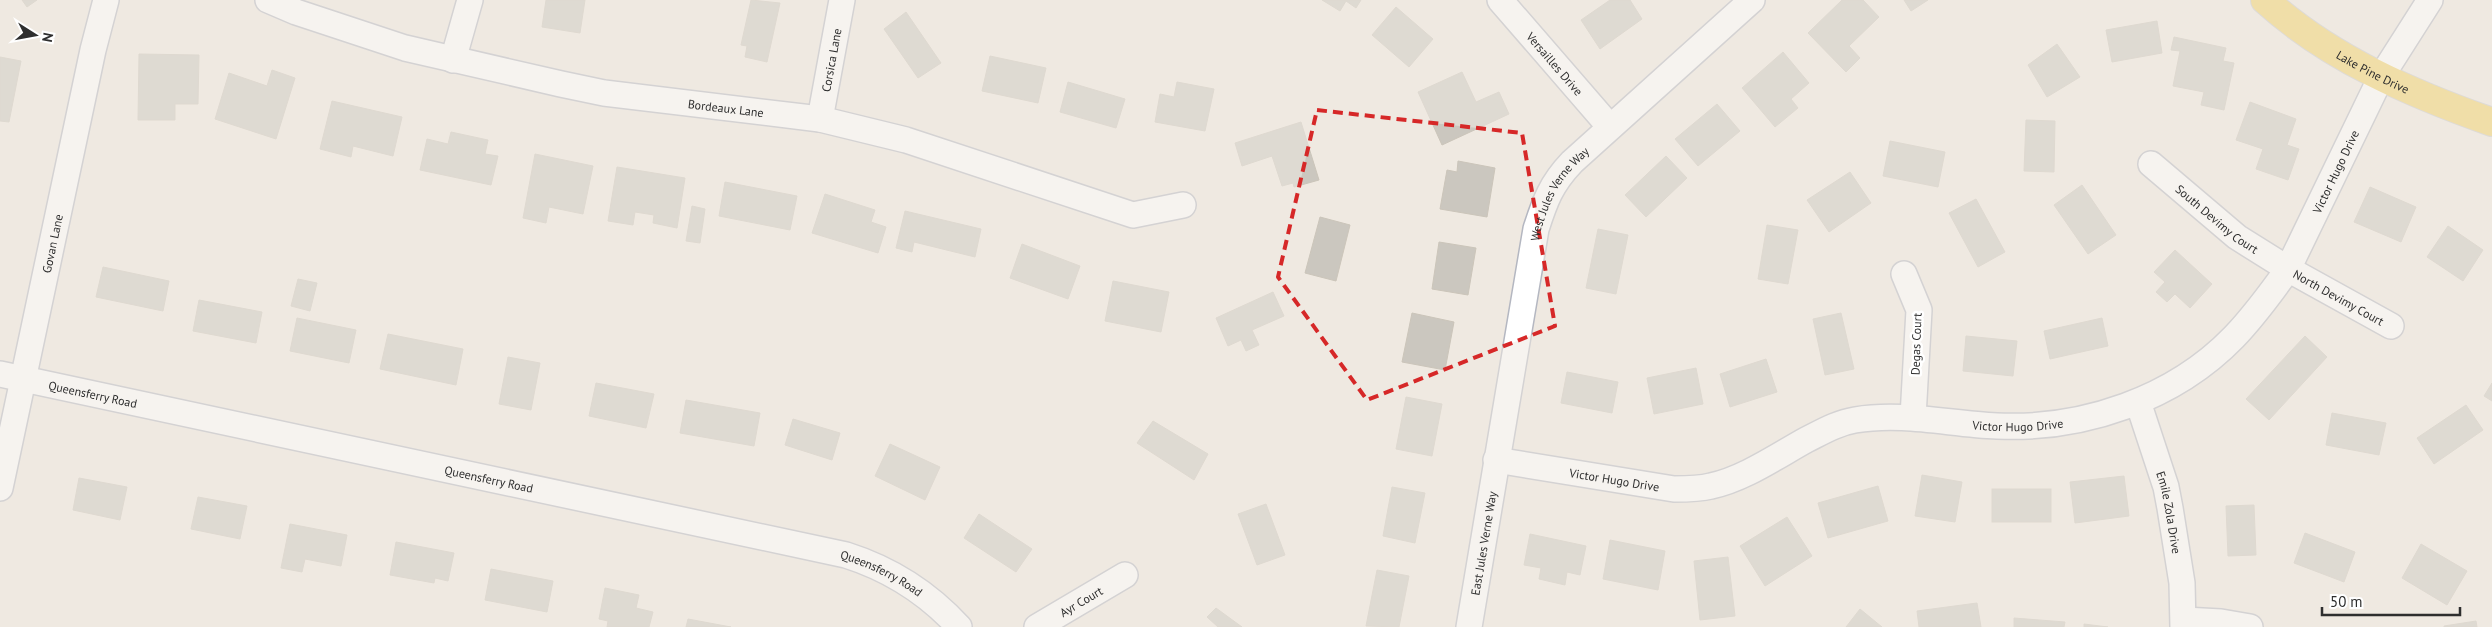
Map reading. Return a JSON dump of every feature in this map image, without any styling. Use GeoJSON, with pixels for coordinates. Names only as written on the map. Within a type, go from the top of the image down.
{"type":"FeatureCollection","features":[{"type":"Feature","properties":{"kind":"main road","name":"Lake Pine Drive"},"geometry":{"type":"LineString","coordinates":[[2265,0],[2314,38],[2381,77],[2443,105],[2492,122]]}},
{"type":"Feature","properties":{"kind":"street","name":"Govan Lane"},"geometry":{"type":"LineString","coordinates":[[0,488],[12,376],[106,0]]}},
{"type":"Feature","properties":{"kind":"street","name":"Bordeaux Lane"},"geometry":{"type":"LineString","coordinates":[[268,0],[296,12],[397,45],[453,60],[604,93],[820,119],[906,140],[1133,215],[1183,204]]}},
{"type":"Feature","properties":{"kind":"street"},"geometry":{"type":"LineString","coordinates":[[453,60],[470,0]]}},
{"type":"Feature","properties":{"kind":"street","name":"Corsica Lane"},"geometry":{"type":"LineString","coordinates":[[820,119],[842,0]]}},
{"type":"Feature","properties":{"kind":"street","name":"Versailles Drive"},"geometry":{"type":"LineString","coordinates":[[1500,0],[1610,127]]}},
{"type":"Feature","properties":{"kind":"street","name":"West Jules Verne Way"},"geometry":{"type":"LineString","coordinates":[[1496,460],[1536,229],[1547,194],[1558,177],[1610,127],[1752,0]]}},
{"type":"Feature","properties":{"kind":"street","name":"Victor Hugo Drive"},"geometry":{"type":"LineString","coordinates":[[1496,460],[1674,489],[1694,489],[1713,486],[1737,477],[1833,426],[1853,420],[1913,417],[1970,425],[2033,426],[2075,421],[2138,402],[2188,373],[2232,338],[2269,296],[2288,269],[2381,77],[2430,0]]}},
{"type":"Feature","properties":{"kind":"street","name":"South Devimy Court"},"geometry":{"type":"LineString","coordinates":[[2151,164],[2237,237],[2288,269]]}},
{"type":"Feature","properties":{"kind":"street","name":"North Devimy Court"},"geometry":{"type":"LineString","coordinates":[[2288,269],[2391,326]]}},
{"type":"Feature","properties":{"kind":"street","name":"Degas Court"},"geometry":{"type":"LineString","coordinates":[[1904,274],[1919,310],[1913,417]]}},
{"type":"Feature","properties":{"kind":"street","name":"Queensferry Road"},"geometry":{"type":"LineString","coordinates":[[12,376],[846,555],[883,569],[910,584],[946,613],[958,627]]}},
{"type":"Feature","properties":{"kind":"street","name":"Emile Zola Drive"},"geometry":{"type":"LineString","coordinates":[[2138,402],[2169,501],[2179,566],[2183,623]]}},
{"type":"Feature","properties":{"kind":"street","name":"East Jules Verne Way"},"geometry":{"type":"LineString","coordinates":[[1469,627],[1496,460]]}},
{"type":"Feature","properties":{"kind":"street","name":"Ayr Court"},"geometry":{"type":"LineString","coordinates":[[1037,627],[1125,575]]}},
{"type":"Feature","properties":{"kind":"street"},"geometry":{"type":"LineString","coordinates":[[2183,623],[2221,622],[2250,627]]}},
{"type":"Feature","properties":{"kind":"highlighted area"},"geometry":{"type":"Polygon","coordinates":[[[1317,110],[1522,133],[1555,326],[1367,400],[1278,277],[1317,110]]]}},
{"type":"Feature","properties":{"kind":"building"},"geometry":{"type":"Polygon","coordinates":[[[22,0],[37,0],[27,7],[22,0]]]}},
{"type":"Feature","properties":{"kind":"building"},"geometry":{"type":"Polygon","coordinates":[[[546,0],[585,0],[580,33],[542,27],[546,0]]]}},
{"type":"Feature","properties":{"kind":"building"},"geometry":{"type":"Polygon","coordinates":[[[751,0],[780,3],[767,62],[745,57],[747,46],[741,45],[751,0]]]}},
{"type":"Feature","properties":{"kind":"building"},"geometry":{"type":"Polygon","coordinates":[[[1322,0],[1361,0],[1356,8],[1346,1],[1340,11],[1322,0]]]}},
{"type":"Feature","properties":{"kind":"building"},"geometry":{"type":"Polygon","coordinates":[[[1610,0],[1630,0],[1642,19],[1600,49],[1581,20],[1610,0]]]}},
{"type":"Feature","properties":{"kind":"building"},"geometry":{"type":"Polygon","coordinates":[[[1842,0],[1863,0],[1879,17],[1849,46],[1860,58],[1846,72],[1808,33],[1842,0]]]}},
{"type":"Feature","properties":{"kind":"building"},"geometry":{"type":"Polygon","coordinates":[[[1904,0],[1928,0],[1911,11],[1904,0]]]}},
{"type":"Feature","properties":{"kind":"building"},"geometry":{"type":"Polygon","coordinates":[[[1396,7],[1433,39],[1409,67],[1372,35],[1396,7]]]}},
{"type":"Feature","properties":{"kind":"building"},"geometry":{"type":"Polygon","coordinates":[[[906,12],[941,63],[918,78],[884,29],[906,12]]]}},
{"type":"Feature","properties":{"kind":"building"},"geometry":{"type":"Polygon","coordinates":[[[2157,21],[2162,53],[2112,62],[2106,30],[2157,21]]]}},
{"type":"Feature","properties":{"kind":"building"},"geometry":{"type":"Polygon","coordinates":[[[2174,37],[2226,48],[2223,61],[2234,63],[2224,110],[2201,105],[2204,92],[2173,86],[2180,51],[2171,50],[2174,37]]]}},
{"type":"Feature","properties":{"kind":"building"},"geometry":{"type":"Polygon","coordinates":[[[2057,44],[2080,77],[2047,97],[2028,65],[2057,44]]]}},
{"type":"Feature","properties":{"kind":"building"},"geometry":{"type":"Polygon","coordinates":[[[1783,52],[1809,83],[1791,99],[1798,108],[1775,127],[1742,88],[1783,52]]]}},
{"type":"Feature","properties":{"kind":"building"},"geometry":{"type":"Polygon","coordinates":[[[139,54],[199,55],[198,104],[175,104],[175,120],[138,120],[139,54]]]}},
{"type":"Feature","properties":{"kind":"building"},"geometry":{"type":"Polygon","coordinates":[[[990,56],[1046,68],[1038,103],[982,91],[990,56]]]}},
{"type":"Feature","properties":{"kind":"building"},"geometry":{"type":"Polygon","coordinates":[[[0,57],[21,61],[9,122],[0,121],[0,57]]]}},
{"type":"Feature","properties":{"kind":"building"},"geometry":{"type":"Polygon","coordinates":[[[272,70],[295,78],[276,139],[215,119],[229,73],[267,86],[272,70]]]}},
{"type":"Feature","properties":{"kind":"building"},"geometry":{"type":"Polygon","coordinates":[[[1462,72],[1476,102],[1499,92],[1509,114],[1442,145],[1418,92],[1462,72]]]}},
{"type":"Feature","properties":{"kind":"building"},"geometry":{"type":"Polygon","coordinates":[[[1068,82],[1125,99],[1116,128],[1060,112],[1068,82]]]}},
{"type":"Feature","properties":{"kind":"building"},"geometry":{"type":"Polygon","coordinates":[[[1177,82],[1214,89],[1205,131],[1155,122],[1160,94],[1174,97],[1177,82]]]}},
{"type":"Feature","properties":{"kind":"building"},"geometry":{"type":"Polygon","coordinates":[[[332,101],[402,117],[393,156],[353,146],[351,157],[320,149],[332,101]]]}},
{"type":"Feature","properties":{"kind":"building"},"geometry":{"type":"Polygon","coordinates":[[[2250,102],[2296,119],[2287,145],[2299,149],[2288,180],[2256,169],[2263,149],[2236,140],[2250,102]]]}},
{"type":"Feature","properties":{"kind":"building"},"geometry":{"type":"Polygon","coordinates":[[[1717,104],[1740,131],[1698,166],[1675,139],[1717,104]]]}},
{"type":"Feature","properties":{"kind":"building"},"geometry":{"type":"Polygon","coordinates":[[[2026,120],[2055,121],[2054,172],[2024,171],[2026,120]]]}},
{"type":"Feature","properties":{"kind":"building"},"geometry":{"type":"Polygon","coordinates":[[[1301,122],[1319,180],[1294,187],[1293,183],[1282,186],[1272,156],[1242,166],[1235,143],[1301,122]]]}},
{"type":"Feature","properties":{"kind":"building"},"geometry":{"type":"Polygon","coordinates":[[[451,132],[488,140],[485,154],[498,156],[491,185],[420,170],[427,139],[448,144],[451,132]]]}},
{"type":"Feature","properties":{"kind":"building"},"geometry":{"type":"Polygon","coordinates":[[[1890,141],[1945,152],[1938,187],[1883,176],[1890,141]]]}},
{"type":"Feature","properties":{"kind":"building"},"geometry":{"type":"Polygon","coordinates":[[[535,154],[593,166],[583,214],[549,207],[546,223],[523,218],[535,154]]]}},
{"type":"Feature","properties":{"kind":"building"},"geometry":{"type":"Polygon","coordinates":[[[1666,156],[1687,178],[1646,217],[1625,195],[1666,156]]]}},
{"type":"Feature","properties":{"kind":"building"},"geometry":{"type":"Polygon","coordinates":[[[1458,161],[1495,168],[1487,217],[1440,209],[1447,170],[1457,172],[1458,161]]]}},
{"type":"Feature","properties":{"kind":"building"},"geometry":{"type":"Polygon","coordinates":[[[617,167],[685,178],[677,228],[653,223],[654,215],[635,212],[633,225],[608,221],[617,167]]]}},
{"type":"Feature","properties":{"kind":"building"},"geometry":{"type":"Polygon","coordinates":[[[1850,172],[1871,203],[1829,232],[1807,200],[1850,172]]]}},
{"type":"Feature","properties":{"kind":"building"},"geometry":{"type":"Polygon","coordinates":[[[725,182],[797,196],[790,230],[719,216],[725,182]]]}},
{"type":"Feature","properties":{"kind":"building"},"geometry":{"type":"Polygon","coordinates":[[[2082,185],[2116,235],[2088,254],[2054,205],[2082,185]]]}},
{"type":"Feature","properties":{"kind":"building"},"geometry":{"type":"Polygon","coordinates":[[[2370,187],[2416,207],[2401,242],[2354,222],[2370,187]]]}},
{"type":"Feature","properties":{"kind":"building"},"geometry":{"type":"Polygon","coordinates":[[[825,194],[875,210],[871,222],[886,227],[878,253],[812,233],[825,194]]]}},
{"type":"Feature","properties":{"kind":"building"},"geometry":{"type":"Polygon","coordinates":[[[1976,199],[2005,252],[1978,267],[1949,213],[1976,199]]]}},
{"type":"Feature","properties":{"kind":"building"},"geometry":{"type":"Polygon","coordinates":[[[692,206],[705,209],[700,243],[686,241],[692,206]]]}},
{"type":"Feature","properties":{"kind":"building"},"geometry":{"type":"Polygon","coordinates":[[[905,211],[981,229],[975,257],[914,242],[912,252],[896,248],[905,211]]]}},
{"type":"Feature","properties":{"kind":"building"},"geometry":{"type":"Polygon","coordinates":[[[1320,217],[1350,225],[1336,281],[1305,273],[1320,217]]]}},
{"type":"Feature","properties":{"kind":"building"},"geometry":{"type":"Polygon","coordinates":[[[1767,225],[1798,230],[1788,284],[1758,279],[1767,225]]]}},
{"type":"Feature","properties":{"kind":"building"},"geometry":{"type":"Polygon","coordinates":[[[2448,226],[2483,250],[2463,281],[2427,257],[2448,226]]]}},
{"type":"Feature","properties":{"kind":"building"},"geometry":{"type":"Polygon","coordinates":[[[1598,229],[1628,235],[1616,294],[1586,288],[1598,229]]]}},
{"type":"Feature","properties":{"kind":"building"},"geometry":{"type":"Polygon","coordinates":[[[1439,242],[1476,248],[1468,295],[1432,289],[1439,242]]]}},
{"type":"Feature","properties":{"kind":"building"},"geometry":{"type":"Polygon","coordinates":[[[1022,244],[1080,266],[1068,299],[1010,278],[1022,244]]]}},
{"type":"Feature","properties":{"kind":"building"},"geometry":{"type":"Polygon","coordinates":[[[2175,250],[2212,284],[2190,308],[2175,294],[2167,302],[2156,292],[2165,282],[2154,272],[2175,250]]]}},
{"type":"Feature","properties":{"kind":"building"},"geometry":{"type":"Polygon","coordinates":[[[103,267],[169,281],[163,311],[96,297],[103,267]]]}},
{"type":"Feature","properties":{"kind":"building"},"geometry":{"type":"Polygon","coordinates":[[[298,279],[317,283],[310,311],[291,306],[298,279]]]}},
{"type":"Feature","properties":{"kind":"building"},"geometry":{"type":"Polygon","coordinates":[[[1113,281],[1169,292],[1161,332],[1105,321],[1113,281]]]}},
{"type":"Feature","properties":{"kind":"building"},"geometry":{"type":"Polygon","coordinates":[[[1273,292],[1284,316],[1252,330],[1259,345],[1246,351],[1241,340],[1228,346],[1216,318],[1273,292]]]}},
{"type":"Feature","properties":{"kind":"building"},"geometry":{"type":"Polygon","coordinates":[[[199,300],[262,312],[256,343],[193,331],[199,300]]]}},
{"type":"Feature","properties":{"kind":"building"},"geometry":{"type":"Polygon","coordinates":[[[1412,313],[1454,322],[1445,370],[1402,362],[1412,313]]]}},
{"type":"Feature","properties":{"kind":"building"},"geometry":{"type":"Polygon","coordinates":[[[1841,313],[1854,369],[1825,375],[1813,319],[1841,313]]]}},
{"type":"Feature","properties":{"kind":"building"},"geometry":{"type":"Polygon","coordinates":[[[297,318],[356,330],[349,363],[290,351],[297,318]]]}},
{"type":"Feature","properties":{"kind":"building"},"geometry":{"type":"Polygon","coordinates":[[[2102,318],[2108,346],[2050,359],[2044,331],[2102,318]]]}},
{"type":"Feature","properties":{"kind":"building"},"geometry":{"type":"Polygon","coordinates":[[[388,334],[463,349],[456,385],[380,369],[388,334]]]}},
{"type":"Feature","properties":{"kind":"building"},"geometry":{"type":"Polygon","coordinates":[[[1966,336],[2017,341],[2013,376],[1963,371],[1966,336]]]}},
{"type":"Feature","properties":{"kind":"building"},"geometry":{"type":"Polygon","coordinates":[[[2305,336],[2327,357],[2269,420],[2246,399],[2305,336]]]}},
{"type":"Feature","properties":{"kind":"building"},"geometry":{"type":"Polygon","coordinates":[[[508,357],[540,363],[531,410],[499,404],[508,357]]]}},
{"type":"Feature","properties":{"kind":"building"},"geometry":{"type":"Polygon","coordinates":[[[1766,359],[1777,392],[1730,407],[1720,374],[1766,359]]]}},
{"type":"Feature","properties":{"kind":"building"},"geometry":{"type":"Polygon","coordinates":[[[1696,368],[1703,404],[1654,414],[1647,378],[1696,368]]]}},
{"type":"Feature","properties":{"kind":"building"},"geometry":{"type":"Polygon","coordinates":[[[1567,372],[1618,382],[1612,413],[1561,403],[1567,372]]]}},
{"type":"Feature","properties":{"kind":"building"},"geometry":{"type":"Polygon","coordinates":[[[596,383],[654,394],[646,428],[589,416],[596,383]]]}},
{"type":"Feature","properties":{"kind":"building"},"geometry":{"type":"Polygon","coordinates":[[[2492,383],[2492,401],[2484,396],[2492,383]]]}},
{"type":"Feature","properties":{"kind":"building"},"geometry":{"type":"Polygon","coordinates":[[[1406,397],[1442,404],[1432,456],[1396,449],[1406,397]]]}},
{"type":"Feature","properties":{"kind":"building"},"geometry":{"type":"Polygon","coordinates":[[[686,400],[760,413],[754,446],[680,433],[686,400]]]}},
{"type":"Feature","properties":{"kind":"building"},"geometry":{"type":"Polygon","coordinates":[[[2466,405],[2483,430],[2434,464],[2417,438],[2466,405]]]}},
{"type":"Feature","properties":{"kind":"building"},"geometry":{"type":"Polygon","coordinates":[[[2332,413],[2386,423],[2379,455],[2326,445],[2332,413]]]}},
{"type":"Feature","properties":{"kind":"building"},"geometry":{"type":"Polygon","coordinates":[[[793,419],[840,433],[832,460],[785,445],[793,419]]]}},
{"type":"Feature","properties":{"kind":"building"},"geometry":{"type":"Polygon","coordinates":[[[1153,421],[1208,454],[1194,480],[1137,443],[1153,421]]]}},
{"type":"Feature","properties":{"kind":"building"},"geometry":{"type":"Polygon","coordinates":[[[890,444],[940,467],[925,500],[875,476],[890,444]]]}},
{"type":"Feature","properties":{"kind":"building"},"geometry":{"type":"Polygon","coordinates":[[[1922,475],[1962,482],[1955,522],[1915,516],[1922,475]]]}},
{"type":"Feature","properties":{"kind":"building"},"geometry":{"type":"Polygon","coordinates":[[[2124,476],[2129,516],[2075,523],[2070,482],[2124,476]]]}},
{"type":"Feature","properties":{"kind":"building"},"geometry":{"type":"Polygon","coordinates":[[[79,478],[127,487],[120,520],[73,510],[79,478]]]}},
{"type":"Feature","properties":{"kind":"building"},"geometry":{"type":"Polygon","coordinates":[[[1878,486],[1888,521],[1828,538],[1818,503],[1878,486]]]}},
{"type":"Feature","properties":{"kind":"building"},"geometry":{"type":"Polygon","coordinates":[[[1392,487],[1425,493],[1415,543],[1383,536],[1392,487]]]}},
{"type":"Feature","properties":{"kind":"building"},"geometry":{"type":"Polygon","coordinates":[[[1992,489],[2051,489],[2051,522],[1992,522],[1992,489]]]}},
{"type":"Feature","properties":{"kind":"building"},"geometry":{"type":"Polygon","coordinates":[[[198,497],[247,506],[240,539],[191,529],[198,497]]]}},
{"type":"Feature","properties":{"kind":"building"},"geometry":{"type":"Polygon","coordinates":[[[1266,504],[1285,555],[1257,565],[1238,514],[1266,504]]]}},
{"type":"Feature","properties":{"kind":"building"},"geometry":{"type":"Polygon","coordinates":[[[2254,505],[2256,555],[2228,556],[2226,506],[2254,505]]]}},
{"type":"Feature","properties":{"kind":"building"},"geometry":{"type":"Polygon","coordinates":[[[979,514],[1032,549],[1016,572],[964,538],[979,514]]]}},
{"type":"Feature","properties":{"kind":"building"},"geometry":{"type":"Polygon","coordinates":[[[1787,517],[1812,556],[1765,586],[1740,546],[1787,517]]]}},
{"type":"Feature","properties":{"kind":"building"},"geometry":{"type":"Polygon","coordinates":[[[290,524],[347,535],[341,566],[305,559],[302,572],[281,568],[290,524]]]}},
{"type":"Feature","properties":{"kind":"building"},"geometry":{"type":"Polygon","coordinates":[[[2305,533],[2355,552],[2344,582],[2294,563],[2305,533]]]}},
{"type":"Feature","properties":{"kind":"building"},"geometry":{"type":"Polygon","coordinates":[[[1530,534],[1586,546],[1580,575],[1567,572],[1565,585],[1539,579],[1541,568],[1524,565],[1530,534]]]}},
{"type":"Feature","properties":{"kind":"building"},"geometry":{"type":"Polygon","coordinates":[[[1610,540],[1665,551],[1658,590],[1603,579],[1610,540]]]}},
{"type":"Feature","properties":{"kind":"building"},"geometry":{"type":"Polygon","coordinates":[[[396,542],[454,553],[448,581],[435,578],[434,583],[390,575],[396,542]]]}},
{"type":"Feature","properties":{"kind":"building"},"geometry":{"type":"Polygon","coordinates":[[[2421,544],[2467,571],[2447,605],[2402,578],[2421,544]]]}},
{"type":"Feature","properties":{"kind":"building"},"geometry":{"type":"Polygon","coordinates":[[[1728,557],[1735,616],[1700,620],[1694,561],[1728,557]]]}},
{"type":"Feature","properties":{"kind":"building"},"geometry":{"type":"Polygon","coordinates":[[[491,569],[553,581],[547,612],[485,600],[491,569]]]}},
{"type":"Feature","properties":{"kind":"building"},"geometry":{"type":"Polygon","coordinates":[[[1377,570],[1409,576],[1399,627],[1366,626],[1377,570]]]}},
{"type":"Feature","properties":{"kind":"building"},"geometry":{"type":"Polygon","coordinates":[[[605,588],[639,595],[636,608],[653,612],[649,627],[607,627],[608,621],[599,619],[605,588]]]}},
{"type":"Feature","properties":{"kind":"building"},"geometry":{"type":"Polygon","coordinates":[[[1977,603],[1981,627],[1919,627],[1917,611],[1977,603]]]}},
{"type":"Feature","properties":{"kind":"building"},"geometry":{"type":"Polygon","coordinates":[[[1216,608],[1242,627],[1218,627],[1207,617],[1216,608]]]}},
{"type":"Feature","properties":{"kind":"building"},"geometry":{"type":"Polygon","coordinates":[[[1860,609],[1882,627],[1846,627],[1860,609]]]}},
{"type":"Feature","properties":{"kind":"building"},"geometry":{"type":"Polygon","coordinates":[[[2014,618],[2065,622],[2064,627],[2014,627],[2014,618]]]}},
{"type":"Feature","properties":{"kind":"building"},"geometry":{"type":"Polygon","coordinates":[[[688,619],[731,627],[686,627],[688,619]]]}},
{"type":"Feature","properties":{"kind":"building"},"geometry":{"type":"Polygon","coordinates":[[[2476,621],[2477,627],[2444,627],[2444,626],[2476,621]]]}},
{"type":"Feature","properties":{"kind":"building"},"geometry":{"type":"Polygon","coordinates":[[[2084,624],[2108,627],[2084,627],[2084,624]]]}}]}
